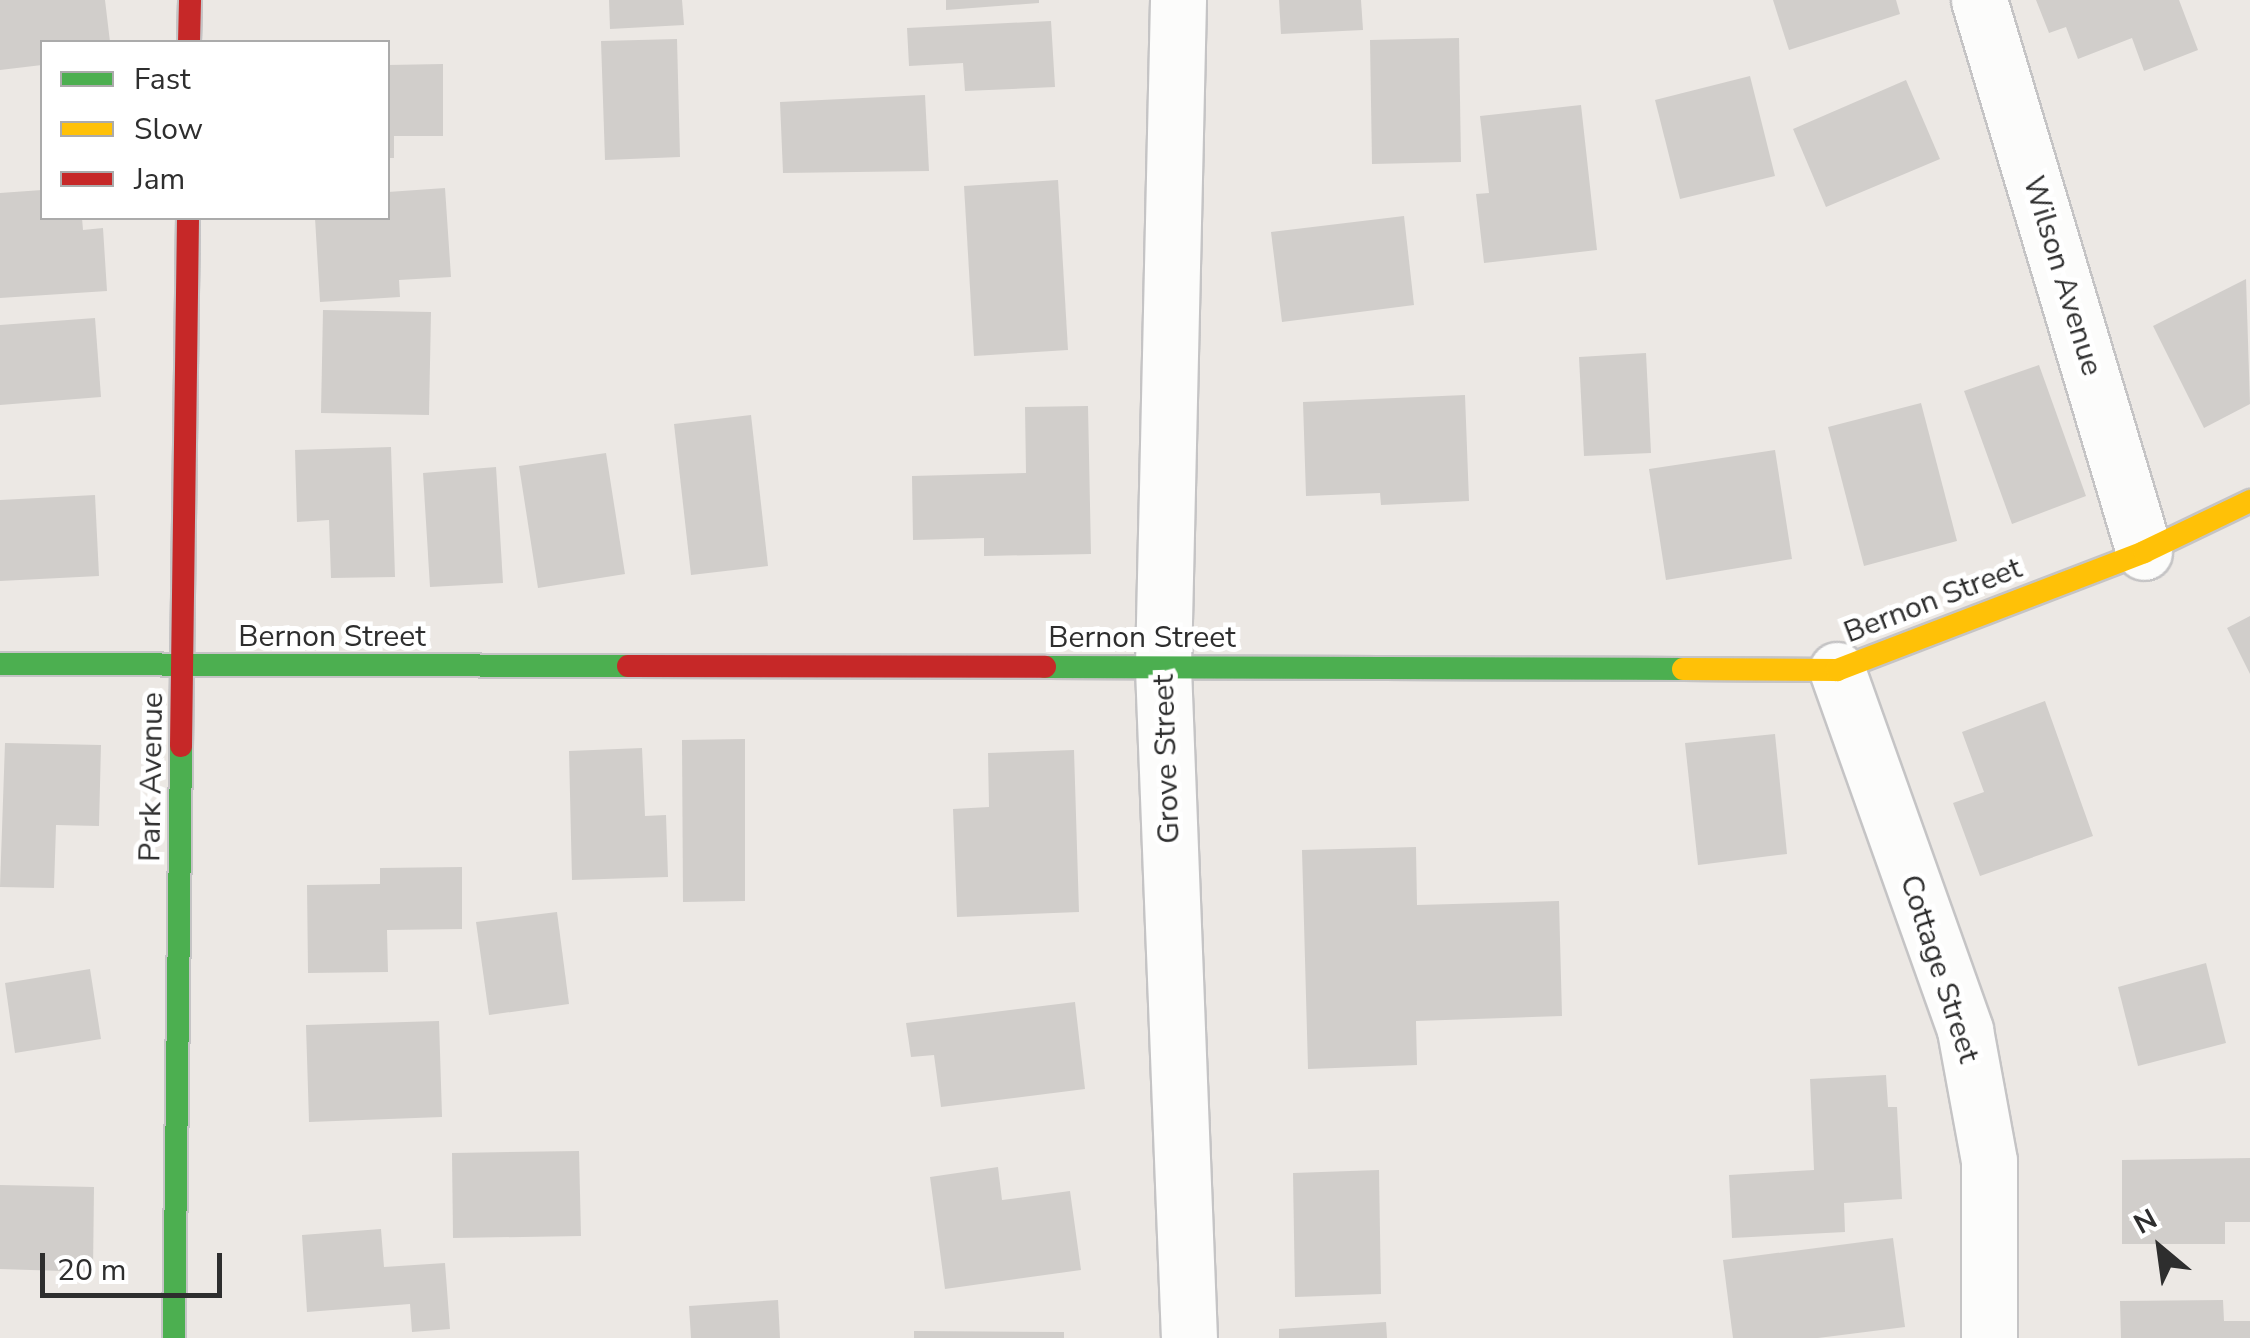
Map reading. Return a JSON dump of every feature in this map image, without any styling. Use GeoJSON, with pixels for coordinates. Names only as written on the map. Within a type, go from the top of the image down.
{"type":"FeatureCollection","features":[{"type":"Feature","properties":{"kind":"street"},"geometry":{"type":"LineString","coordinates":[[189,40],[190,0]]}},
{"type":"Feature","properties":{"kind":"street","name":"Grove Street"},"geometry":{"type":"LineString","coordinates":[[1178,0],[1163,668],[1189,1338]]}},
{"type":"Feature","properties":{"kind":"street","name":"Wilson Avenue"},"geometry":{"type":"LineString","coordinates":[[1979,0],[2144,552]]}},
{"type":"Feature","properties":{"kind":"street","name":"Park Avenue"},"geometry":{"type":"LineString","coordinates":[[174,1338],[188,220]]}},
{"type":"Feature","properties":{"kind":"street","name":"Bernon Street"},"geometry":{"type":"LineString","coordinates":[[0,664],[1838,670],[2144,552],[2250,501]]}},
{"type":"Feature","properties":{"kind":"street","name":"Cottage Street"},"geometry":{"type":"LineString","coordinates":[[1838,670],[1965,1030],[1989,1161],[1989,1338]]}},
{"type":"Feature","properties":{"kind":"building"},"geometry":{"type":"Polygon","coordinates":[[[0,0],[105,0],[110,40],[40,40],[40,65],[0,70],[0,0]]]}},
{"type":"Feature","properties":{"kind":"building"},"geometry":{"type":"Polygon","coordinates":[[[609,0],[682,0],[684,25],[610,29],[609,0]]]}},
{"type":"Feature","properties":{"kind":"building"},"geometry":{"type":"Polygon","coordinates":[[[946,0],[1039,0],[1039,3],[946,10],[946,0]]]}},
{"type":"Feature","properties":{"kind":"building"},"geometry":{"type":"Polygon","coordinates":[[[1279,0],[1361,0],[1363,30],[1281,34],[1279,0]]]}},
{"type":"Feature","properties":{"kind":"building"},"geometry":{"type":"Polygon","coordinates":[[[1773,0],[1896,0],[1900,14],[1789,50],[1773,0]]]}},
{"type":"Feature","properties":{"kind":"building"},"geometry":{"type":"Polygon","coordinates":[[[2036,0],[2179,0],[2198,50],[2144,71],[2132,38],[2078,59],[2066,27],[2049,33],[2036,0]]]}},
{"type":"Feature","properties":{"kind":"building"},"geometry":{"type":"Polygon","coordinates":[[[1051,21],[1055,87],[965,91],[963,63],[909,66],[907,28],[1051,21]]]}},
{"type":"Feature","properties":{"kind":"building"},"geometry":{"type":"Polygon","coordinates":[[[1459,38],[1461,162],[1372,164],[1370,40],[1459,38]]]}},
{"type":"Feature","properties":{"kind":"building"},"geometry":{"type":"Polygon","coordinates":[[[677,39],[680,157],[605,160],[601,41],[677,39]]]}},
{"type":"Feature","properties":{"kind":"building"},"geometry":{"type":"Polygon","coordinates":[[[443,64],[443,136],[394,136],[394,158],[390,158],[390,65],[443,64]]]}},
{"type":"Feature","properties":{"kind":"building"},"geometry":{"type":"Polygon","coordinates":[[[1750,76],[1775,176],[1680,199],[1655,100],[1750,76]]]}},
{"type":"Feature","properties":{"kind":"building"},"geometry":{"type":"Polygon","coordinates":[[[1906,80],[1940,159],[1826,207],[1793,129],[1906,80]]]}},
{"type":"Feature","properties":{"kind":"building"},"geometry":{"type":"Polygon","coordinates":[[[925,95],[929,171],[783,173],[780,102],[925,95]]]}},
{"type":"Feature","properties":{"kind":"building"},"geometry":{"type":"Polygon","coordinates":[[[1581,105],[1597,250],[1484,263],[1476,194],[1489,193],[1480,116],[1581,105]]]}},
{"type":"Feature","properties":{"kind":"building"},"geometry":{"type":"Polygon","coordinates":[[[1058,180],[1068,350],[974,356],[964,186],[1058,180]]]}},
{"type":"Feature","properties":{"kind":"building"},"geometry":{"type":"Polygon","coordinates":[[[445,188],[451,277],[399,280],[400,297],[320,302],[315,220],[390,220],[390,192],[445,188]]]}},
{"type":"Feature","properties":{"kind":"building"},"geometry":{"type":"Polygon","coordinates":[[[40,190],[40,220],[82,220],[83,230],[103,228],[107,291],[0,298],[0,193],[40,190]]]}},
{"type":"Feature","properties":{"kind":"building"},"geometry":{"type":"Polygon","coordinates":[[[1404,216],[1414,305],[1282,322],[1271,232],[1404,216]]]}},
{"type":"Feature","properties":{"kind":"building"},"geometry":{"type":"Polygon","coordinates":[[[2246,279],[2250,404],[2204,428],[2153,326],[2246,279]]]}},
{"type":"Feature","properties":{"kind":"building"},"geometry":{"type":"Polygon","coordinates":[[[323,310],[431,312],[429,415],[321,413],[323,310]]]}},
{"type":"Feature","properties":{"kind":"building"},"geometry":{"type":"Polygon","coordinates":[[[95,318],[101,397],[0,405],[0,325],[95,318]]]}},
{"type":"Feature","properties":{"kind":"building"},"geometry":{"type":"Polygon","coordinates":[[[1646,353],[1651,453],[1584,456],[1579,357],[1646,353]]]}},
{"type":"Feature","properties":{"kind":"building"},"geometry":{"type":"Polygon","coordinates":[[[2039,365],[2086,496],[2012,524],[1964,391],[2039,365]]]}},
{"type":"Feature","properties":{"kind":"building"},"geometry":{"type":"Polygon","coordinates":[[[1465,395],[1469,501],[1381,505],[1380,493],[1306,496],[1303,402],[1465,395]]]}},
{"type":"Feature","properties":{"kind":"building"},"geometry":{"type":"Polygon","coordinates":[[[1921,403],[1957,541],[1864,566],[1828,427],[1921,403]]]}},
{"type":"Feature","properties":{"kind":"building"},"geometry":{"type":"Polygon","coordinates":[[[1088,406],[1091,554],[984,556],[984,538],[913,540],[912,476],[1026,473],[1025,407],[1088,406]]]}},
{"type":"Feature","properties":{"kind":"building"},"geometry":{"type":"Polygon","coordinates":[[[751,415],[768,566],[691,575],[674,424],[751,415]]]}},
{"type":"Feature","properties":{"kind":"building"},"geometry":{"type":"Polygon","coordinates":[[[391,447],[395,577],[331,578],[329,520],[297,522],[295,450],[391,447]]]}},
{"type":"Feature","properties":{"kind":"building"},"geometry":{"type":"Polygon","coordinates":[[[1775,450],[1792,559],[1666,580],[1649,469],[1775,450]]]}},
{"type":"Feature","properties":{"kind":"building"},"geometry":{"type":"Polygon","coordinates":[[[606,453],[625,574],[538,588],[519,466],[606,453]]]}},
{"type":"Feature","properties":{"kind":"building"},"geometry":{"type":"Polygon","coordinates":[[[496,467],[503,583],[430,587],[423,473],[496,467]]]}},
{"type":"Feature","properties":{"kind":"building"},"geometry":{"type":"Polygon","coordinates":[[[95,495],[99,576],[0,581],[0,500],[95,495]]]}},
{"type":"Feature","properties":{"kind":"building"},"geometry":{"type":"Polygon","coordinates":[[[2250,616],[2250,674],[2227,628],[2250,616]]]}},
{"type":"Feature","properties":{"kind":"building"},"geometry":{"type":"Polygon","coordinates":[[[2045,701],[2093,836],[1980,876],[1953,803],[1984,792],[1962,732],[2045,701]]]}},
{"type":"Feature","properties":{"kind":"building"},"geometry":{"type":"Polygon","coordinates":[[[1775,734],[1787,854],[1698,865],[1685,743],[1775,734]]]}},
{"type":"Feature","properties":{"kind":"building"},"geometry":{"type":"Polygon","coordinates":[[[745,739],[745,901],[683,902],[682,740],[745,739]]]}},
{"type":"Feature","properties":{"kind":"building"},"geometry":{"type":"Polygon","coordinates":[[[5,743],[101,745],[99,826],[56,825],[54,888],[0,887],[5,743]]]}},
{"type":"Feature","properties":{"kind":"building"},"geometry":{"type":"Polygon","coordinates":[[[642,748],[645,816],[666,815],[668,877],[572,880],[569,751],[642,748]]]}},
{"type":"Feature","properties":{"kind":"building"},"geometry":{"type":"Polygon","coordinates":[[[1074,750],[1079,912],[957,917],[953,809],[989,807],[988,753],[1074,750]]]}},
{"type":"Feature","properties":{"kind":"building"},"geometry":{"type":"Polygon","coordinates":[[[1416,847],[1417,905],[1559,901],[1562,1016],[1416,1021],[1417,1065],[1308,1069],[1302,850],[1416,847]]]}},
{"type":"Feature","properties":{"kind":"building"},"geometry":{"type":"Polygon","coordinates":[[[462,867],[462,929],[387,930],[388,972],[308,973],[307,885],[380,884],[380,868],[462,867]]]}},
{"type":"Feature","properties":{"kind":"building"},"geometry":{"type":"Polygon","coordinates":[[[557,912],[569,1004],[489,1015],[476,922],[557,912]]]}},
{"type":"Feature","properties":{"kind":"building"},"geometry":{"type":"Polygon","coordinates":[[[2206,963],[2226,1043],[2138,1066],[2118,987],[2206,963]]]}},
{"type":"Feature","properties":{"kind":"building"},"geometry":{"type":"Polygon","coordinates":[[[90,969],[101,1039],[15,1053],[5,983],[90,969]]]}},
{"type":"Feature","properties":{"kind":"building"},"geometry":{"type":"Polygon","coordinates":[[[1075,1002],[1085,1089],[941,1107],[934,1055],[911,1057],[906,1023],[1075,1002]]]}},
{"type":"Feature","properties":{"kind":"building"},"geometry":{"type":"Polygon","coordinates":[[[439,1021],[442,1117],[309,1122],[306,1025],[439,1021]]]}},
{"type":"Feature","properties":{"kind":"building"},"geometry":{"type":"Polygon","coordinates":[[[1886,1075],[1888,1107],[1897,1107],[1902,1199],[1844,1203],[1845,1232],[1732,1238],[1729,1175],[1814,1170],[1810,1079],[1886,1075]]]}},
{"type":"Feature","properties":{"kind":"building"},"geometry":{"type":"Polygon","coordinates":[[[579,1151],[581,1236],[453,1238],[452,1153],[579,1151]]]}},
{"type":"Feature","properties":{"kind":"building"},"geometry":{"type":"Polygon","coordinates":[[[2250,1158],[2250,1222],[2225,1222],[2225,1244],[2122,1244],[2122,1160],[2250,1158]]]}},
{"type":"Feature","properties":{"kind":"building"},"geometry":{"type":"Polygon","coordinates":[[[998,1167],[1002,1200],[1070,1191],[1081,1270],[945,1289],[930,1177],[998,1167]]]}},
{"type":"Feature","properties":{"kind":"building"},"geometry":{"type":"Polygon","coordinates":[[[1379,1170],[1381,1294],[1295,1297],[1293,1173],[1379,1170]]]}},
{"type":"Feature","properties":{"kind":"building"},"geometry":{"type":"Polygon","coordinates":[[[0,1185],[94,1187],[93,1272],[0,1269],[0,1185]]]}},
{"type":"Feature","properties":{"kind":"building"},"geometry":{"type":"Polygon","coordinates":[[[381,1229],[384,1267],[445,1263],[450,1329],[412,1332],[410,1304],[307,1312],[302,1235],[381,1229]]]}},
{"type":"Feature","properties":{"kind":"building"},"geometry":{"type":"Polygon","coordinates":[[[1893,1238],[1905,1327],[1818,1338],[1733,1338],[1723,1260],[1893,1238]]]}},
{"type":"Feature","properties":{"kind":"building"},"geometry":{"type":"Polygon","coordinates":[[[778,1300],[780,1338],[691,1338],[689,1306],[778,1300]]]}},
{"type":"Feature","properties":{"kind":"building"},"geometry":{"type":"Polygon","coordinates":[[[2223,1300],[2224,1321],[2250,1321],[2250,1338],[2121,1338],[2120,1301],[2223,1300]]]}},
{"type":"Feature","properties":{"kind":"building"},"geometry":{"type":"Polygon","coordinates":[[[1386,1322],[1387,1338],[1279,1338],[1279,1329],[1386,1322]]]}},
{"type":"Feature","properties":{"kind":"building"},"geometry":{"type":"Polygon","coordinates":[[[914,1331],[1064,1332],[1064,1338],[914,1338],[914,1331]]]}},
{"type":"Feature","properties":{"kind":"traffic: fast"},"geometry":{"type":"LineString","coordinates":[[0,664],[628,666]]}},
{"type":"Feature","properties":{"kind":"traffic: fast"},"geometry":{"type":"LineString","coordinates":[[1045,667],[1683,669]]}},
{"type":"Feature","properties":{"kind":"traffic: fast"},"geometry":{"type":"LineString","coordinates":[[174,1338],[181,746]]}},
{"type":"Feature","properties":{"kind":"traffic: slow"},"geometry":{"type":"LineString","coordinates":[[1683,669],[1837,670],[2144,552],[2250,501]]}},
{"type":"Feature","properties":{"kind":"traffic: jam"},"geometry":{"type":"LineString","coordinates":[[189,40],[190,0]]}},
{"type":"Feature","properties":{"kind":"traffic: jam"},"geometry":{"type":"LineString","coordinates":[[181,746],[188,220]]}},
{"type":"Feature","properties":{"kind":"traffic: jam"},"geometry":{"type":"LineString","coordinates":[[628,666],[1045,667]]}}]}
